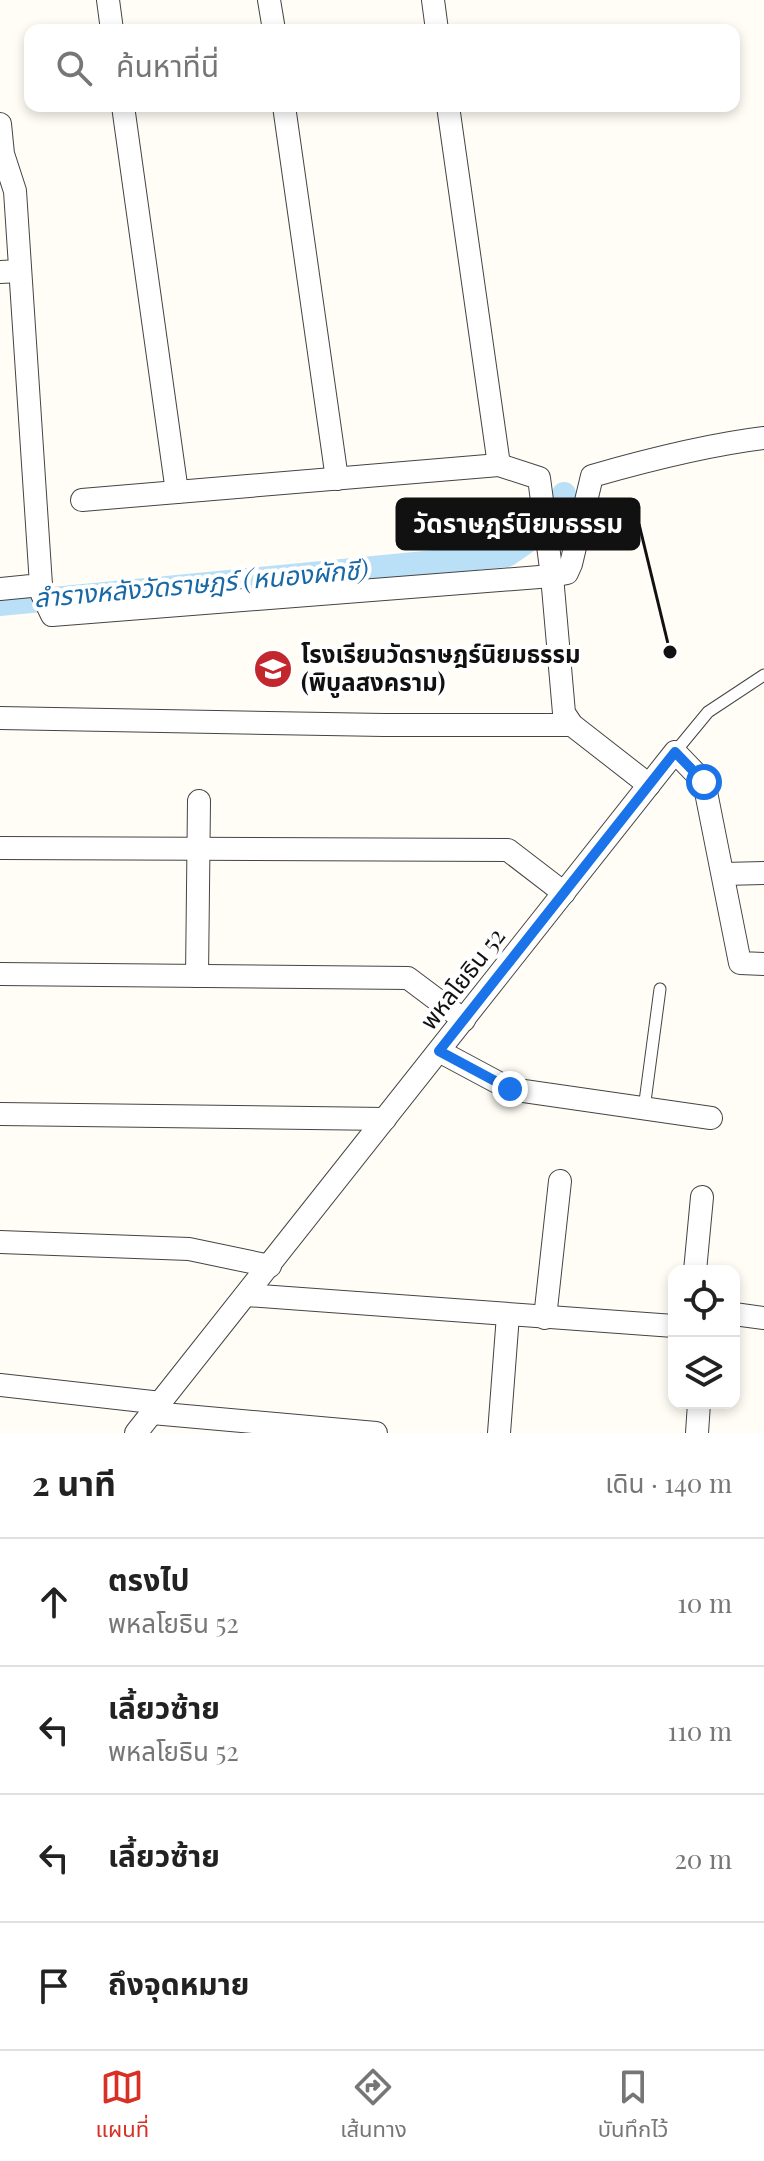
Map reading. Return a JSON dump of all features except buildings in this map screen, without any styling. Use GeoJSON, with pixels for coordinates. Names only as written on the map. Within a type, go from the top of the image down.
{"type":"FeatureCollection","features":[{"type":"Feature","properties":{"kind":"street"},"geometry":{"type":"LineString","coordinates":[[108,0],[111,24]]}},
{"type":"Feature","properties":{"kind":"street"},"geometry":{"type":"LineString","coordinates":[[269,0],[273,24]]}},
{"type":"Feature","properties":{"kind":"street"},"geometry":{"type":"LineString","coordinates":[[433,0],[436,24]]}},
{"type":"Feature","properties":{"kind":"street"},"geometry":{"type":"LineString","coordinates":[[124,112],[177,492]]}},
{"type":"Feature","properties":{"kind":"street"},"geometry":{"type":"LineString","coordinates":[[285,112],[337,479]]}},
{"type":"Feature","properties":{"kind":"street"},"geometry":{"type":"LineString","coordinates":[[449,112],[499,465]]}},
{"type":"Feature","properties":{"kind":"street"},"geometry":{"type":"LineString","coordinates":[[0,124],[3,154],[15,191],[10,271],[45,598]]}},
{"type":"Feature","properties":{"kind":"street"},"geometry":{"type":"LineString","coordinates":[[0,589],[45,598],[552,571],[567,573],[592,476],[739,441],[764,438]]}},
{"type":"Feature","properties":{"kind":"street"},"geometry":{"type":"LineString","coordinates":[[82,500],[499,465],[539,478],[552,571],[564,713],[572,725],[649,785]]}},
{"type":"Feature","properties":{"kind":"street"},"geometry":{"type":"LineString","coordinates":[[0,718],[572,725]]}},
{"type":"Feature","properties":{"kind":"street"},"geometry":{"type":"LineString","coordinates":[[675,752],[704,782],[740,963],[764,964]]}},
{"type":"Feature","properties":{"kind":"street","name":"พหลโยธิน 52"},"geometry":{"type":"LineString","coordinates":[[136,1433],[675,752]]}},
{"type":"Feature","properties":{"kind":"street"},"geometry":{"type":"LineString","coordinates":[[197,976],[199,801]]}},
{"type":"Feature","properties":{"kind":"street"},"geometry":{"type":"LineString","coordinates":[[0,848],[508,850],[564,893]]}},
{"type":"Feature","properties":{"kind":"street"},"geometry":{"type":"LineString","coordinates":[[723,874],[764,873]]}},
{"type":"Feature","properties":{"kind":"street"},"geometry":{"type":"LineString","coordinates":[[0,974],[408,978],[464,1020]]}},
{"type":"Feature","properties":{"kind":"street"},"geometry":{"type":"LineString","coordinates":[[439,1051],[510,1089],[711,1118]]}},
{"type":"Feature","properties":{"kind":"street"},"geometry":{"type":"LineString","coordinates":[[0,1114],[385,1119]]}},
{"type":"Feature","properties":{"kind":"street"},"geometry":{"type":"LineString","coordinates":[[545,1318],[560,1181]]}},
{"type":"Feature","properties":{"kind":"street"},"geometry":{"type":"LineString","coordinates":[[696,1265],[702,1197]]}},
{"type":"Feature","properties":{"kind":"street"},"geometry":{"type":"LineString","coordinates":[[0,1242],[189,1249],[270,1266]]}},
{"type":"Feature","properties":{"kind":"street"},"geometry":{"type":"LineString","coordinates":[[246,1295],[668,1326]]}},
{"type":"Feature","properties":{"kind":"street"},"geometry":{"type":"LineString","coordinates":[[499,1433],[508,1315]]}},
{"type":"Feature","properties":{"kind":"street"},"geometry":{"type":"LineString","coordinates":[[740,1315],[764,1318]]}},
{"type":"Feature","properties":{"kind":"street"},"geometry":{"type":"LineString","coordinates":[[0,1385],[156,1408],[376,1433]]}},
{"type":"Feature","properties":{"kind":"street"},"geometry":{"type":"LineString","coordinates":[[697,1433],[699,1409]]}},
{"type":"Feature","properties":{"kind":"lane"},"geometry":{"type":"LineString","coordinates":[[675,752],[708,712],[764,675]]}},
{"type":"Feature","properties":{"kind":"lane"},"geometry":{"type":"LineString","coordinates":[[644,1109],[660,989]]}},
{"type":"Feature","properties":{"kind":"waterway","name":"ลำรางหลังวัดราษฎร์ (หนองผักชี)"},"geometry":{"type":"LineString","coordinates":[[0,604],[507,555],[541,529],[554,514],[564,494]]}},
{"type":"Feature","properties":{"kind":"place","name":"วัดราษฎร์นิยมธรรม"},"geometry":{"type":"Point","coordinates":[670,652]}},
{"type":"Feature","properties":{"kind":"place","name":"โรงเรียนวัดราษฎร์นิยมธรรม (พิบูลสงคราม)"},"geometry":{"type":"Point","coordinates":[273,669]}},
{"type":"Feature","properties":{"kind":"route"},"geometry":{"type":"LineString","coordinates":[[510,1089],[439,1051],[675,752],[704,782]]}}]}
